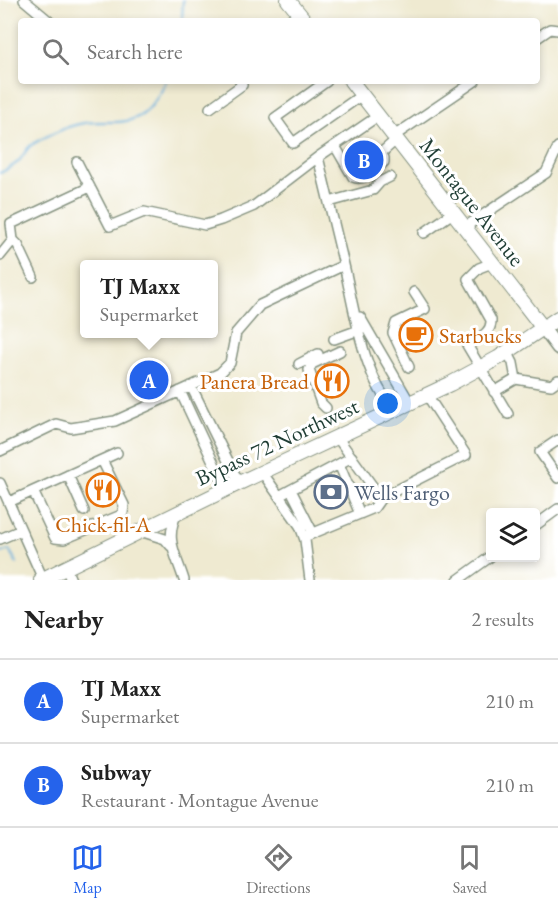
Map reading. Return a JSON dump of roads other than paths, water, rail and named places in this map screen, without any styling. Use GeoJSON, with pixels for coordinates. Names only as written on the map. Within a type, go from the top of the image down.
{"type":"FeatureCollection","features":[{"type":"Feature","properties":{"kind":"highway"},"geometry":{"type":"LineString","coordinates":[[288,0],[297,18]]}},
{"type":"Feature","properties":{"kind":"highway","name":"Montague Avenue"},"geometry":{"type":"LineString","coordinates":[[353,84],[543,328]]}},
{"type":"Feature","properties":{"kind":"highway","name":"Bypass 72 Northwest"},"geometry":{"type":"LineString","coordinates":[[42,580],[69,574],[140,531],[427,395],[480,368],[558,318]]}},
{"type":"Feature","properties":{"kind":"main road","name":"Montague Avenue"},"geometry":{"type":"LineString","coordinates":[[543,328],[558,348]]}},
{"type":"Feature","properties":{"kind":"lane"},"geometry":{"type":"LineString","coordinates":[[24,0],[45,18]]}},
{"type":"Feature","properties":{"kind":"lane"},"geometry":{"type":"LineString","coordinates":[[540,36],[550,29],[558,30]]}},
{"type":"Feature","properties":{"kind":"lane"},"geometry":{"type":"LineString","coordinates":[[210,108],[242,84]]}},
{"type":"Feature","properties":{"kind":"lane"},"geometry":{"type":"LineString","coordinates":[[323,84],[275,118],[293,143],[362,95]]}},
{"type":"Feature","properties":{"kind":"lane"},"geometry":{"type":"LineString","coordinates":[[335,146],[353,177],[363,178],[384,162],[381,153],[396,138],[471,84]]}},
{"type":"Feature","properties":{"kind":"lane"},"geometry":{"type":"LineString","coordinates":[[77,162],[110,226],[144,212],[205,225],[254,206],[318,157],[378,116]]}},
{"type":"Feature","properties":{"kind":"lane"},"geometry":{"type":"LineString","coordinates":[[465,227],[546,173],[558,147]]}},
{"type":"Feature","properties":{"kind":"lane"},"geometry":{"type":"LineString","coordinates":[[318,157],[362,346],[383,398],[395,410]]}},
{"type":"Feature","properties":{"kind":"lane"},"geometry":{"type":"LineString","coordinates":[[329,202],[374,190],[380,182],[390,177]]}},
{"type":"Feature","properties":{"kind":"lane"},"geometry":{"type":"LineString","coordinates":[[33,277],[18,245],[13,240],[11,224],[90,187]]}},
{"type":"Feature","properties":{"kind":"lane"},"geometry":{"type":"LineString","coordinates":[[424,233],[454,212]]}},
{"type":"Feature","properties":{"kind":"lane"},"geometry":{"type":"LineString","coordinates":[[0,256],[13,240]]}},
{"type":"Feature","properties":{"kind":"lane"},"geometry":{"type":"LineString","coordinates":[[492,263],[479,268],[468,279],[491,320],[491,330],[466,345],[508,414]]}},
{"type":"Feature","properties":{"kind":"lane"},"geometry":{"type":"LineString","coordinates":[[0,450],[56,424],[71,428],[115,421],[220,373],[230,363],[236,333],[260,305],[344,265]]}},
{"type":"Feature","properties":{"kind":"lane"},"geometry":{"type":"LineString","coordinates":[[409,367],[393,333],[396,323],[425,309],[414,292]]}},
{"type":"Feature","properties":{"kind":"lane"},"geometry":{"type":"LineString","coordinates":[[354,306],[410,403]]}},
{"type":"Feature","properties":{"kind":"lane"},"geometry":{"type":"LineString","coordinates":[[326,408],[321,403],[309,370],[312,364],[359,330]]}},
{"type":"Feature","properties":{"kind":"lane"},"geometry":{"type":"LineString","coordinates":[[299,364],[337,345]]}},
{"type":"Feature","properties":{"kind":"lane"},"geometry":{"type":"LineString","coordinates":[[507,351],[513,363],[516,379]]}},
{"type":"Feature","properties":{"kind":"lane"},"geometry":{"type":"LineString","coordinates":[[494,392],[516,379],[554,383],[558,394]]}},
{"type":"Feature","properties":{"kind":"lane"},"geometry":{"type":"LineString","coordinates":[[191,386],[232,486]]}},
{"type":"Feature","properties":{"kind":"lane"},"geometry":{"type":"LineString","coordinates":[[180,391],[232,486]]}},
{"type":"Feature","properties":{"kind":"lane"},"geometry":{"type":"LineString","coordinates":[[308,535],[374,508],[381,498],[466,455],[427,395]]}},
{"type":"Feature","properties":{"kind":"lane"},"geometry":{"type":"LineString","coordinates":[[337,437],[381,498]]}},
{"type":"Feature","properties":{"kind":"lane"},"geometry":{"type":"LineString","coordinates":[[558,441],[540,452],[558,478]]}},
{"type":"Feature","properties":{"kind":"lane"},"geometry":{"type":"LineString","coordinates":[[9,502],[117,453]]}},
{"type":"Feature","properties":{"kind":"lane"},"geometry":{"type":"LineString","coordinates":[[279,496],[352,457]]}},
{"type":"Feature","properties":{"kind":"lane"},"geometry":{"type":"LineString","coordinates":[[33,491],[55,538],[64,539],[119,516],[123,513],[124,505],[102,460]]}},
{"type":"Feature","properties":{"kind":"lane"},"geometry":{"type":"LineString","coordinates":[[339,464],[360,514]]}},
{"type":"Feature","properties":{"kind":"lane"},"geometry":{"type":"LineString","coordinates":[[261,472],[308,535]]}},
{"type":"Feature","properties":{"kind":"lane"},"geometry":{"type":"LineString","coordinates":[[68,475],[84,511]]}},
{"type":"Feature","properties":{"kind":"lane"},"geometry":{"type":"LineString","coordinates":[[0,483],[42,580]]}},
{"type":"Feature","properties":{"kind":"lane"},"geometry":{"type":"LineString","coordinates":[[291,490],[308,535],[310,580]]}},
{"type":"Feature","properties":{"kind":"lane"},"geometry":{"type":"LineString","coordinates":[[540,522],[558,509]]}},
{"type":"Feature","properties":{"kind":"lane"},"geometry":{"type":"LineString","coordinates":[[177,513],[171,526],[170,537],[184,580]]}},
{"type":"Feature","properties":{"kind":"lane"},"geometry":{"type":"LineString","coordinates":[[0,538],[21,530]]}},
{"type":"Feature","properties":{"kind":"lane"},"geometry":{"type":"LineString","coordinates":[[140,531],[165,539],[175,551]]}},
{"type":"Feature","properties":{"kind":"lane"},"geometry":{"type":"LineString","coordinates":[[458,580],[486,560]]}},
{"type":"Feature","properties":{"kind":"waterway"},"geometry":{"type":"LineString","coordinates":[[182,18],[183,0]]}},
{"type":"Feature","properties":{"kind":"waterway"},"geometry":{"type":"LineString","coordinates":[[0,173],[17,163],[30,146],[59,131],[92,122],[120,122],[144,113],[155,101],[164,84]]}},
{"type":"Feature","properties":{"kind":"waterway"},"geometry":{"type":"LineString","coordinates":[[0,553],[9,550],[17,563]]}},
{"type":"Feature","properties":{"kind":"place","name":"Subway"},"geometry":{"type":"Point","coordinates":[364,160]}},
{"type":"Feature","properties":{"kind":"place","name":"Starbucks"},"geometry":{"type":"Point","coordinates":[416,335]}},
{"type":"Feature","properties":{"kind":"place","name":"TJ Maxx"},"geometry":{"type":"Point","coordinates":[149,380]}},
{"type":"Feature","properties":{"kind":"place","name":"Panera Bread"},"geometry":{"type":"Point","coordinates":[332,381]}},
{"type":"Feature","properties":{"kind":"place","name":"Chick-fil-A"},"geometry":{"type":"Point","coordinates":[103,490]}},
{"type":"Feature","properties":{"kind":"place","name":"Wells Fargo"},"geometry":{"type":"Point","coordinates":[331,492]}}]}
